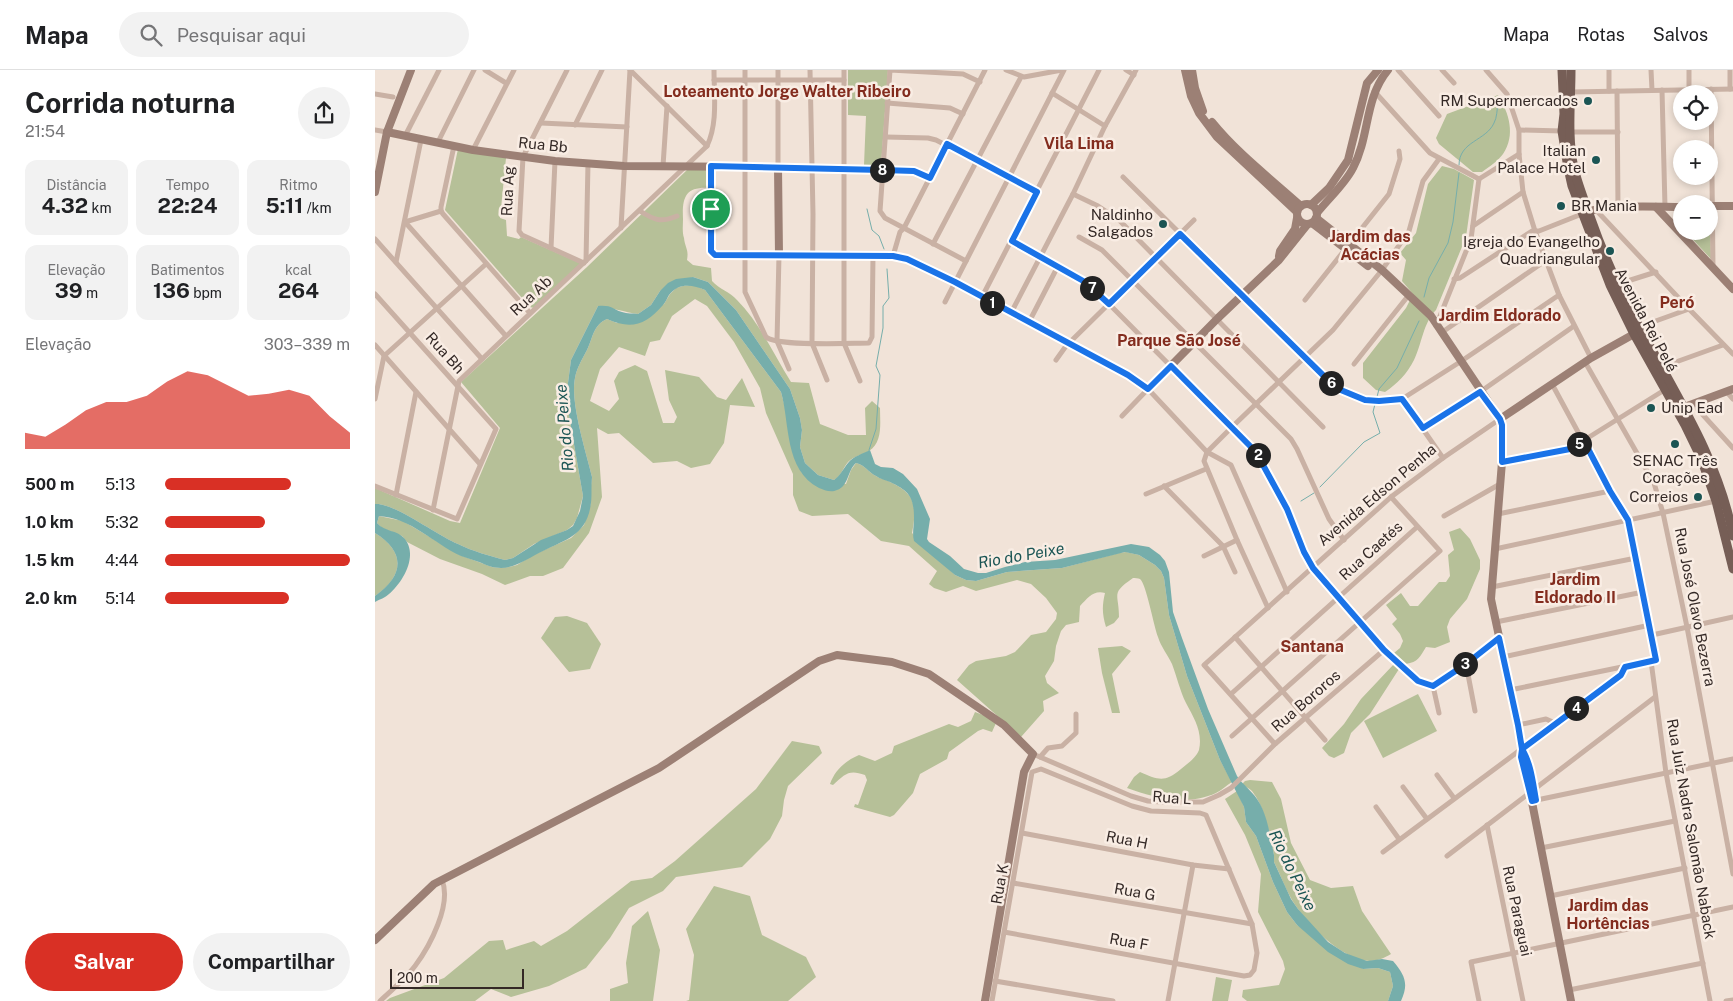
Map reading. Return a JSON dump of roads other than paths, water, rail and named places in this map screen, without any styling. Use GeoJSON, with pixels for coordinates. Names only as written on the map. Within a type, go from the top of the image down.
{"type":"FeatureCollection","features":[{"type":"Feature","properties":{"kind":"main road","name":"Avenida Rei Pelé"},"geometry":{"type":"LineString","coordinates":[[1567,131],[1571,70]]}},
{"type":"Feature","properties":{"kind":"main road","name":"Avenida Rei Pelé"},"geometry":{"type":"LineString","coordinates":[[1563,72],[1564,114],[1574,166],[1606,260],[1637,330],[1666,388],[1685,407]]}},
{"type":"Feature","properties":{"kind":"main road","name":"Avenida Rei Pelé"},"geometry":{"type":"LineString","coordinates":[[1589,212],[1610,285],[1637,330],[1663,367],[1685,407],[1733,530]]}},
{"type":"Feature","properties":{"kind":"main road","name":"Avenida Rei Pelé"},"geometry":{"type":"LineString","coordinates":[[1704,457],[1725,532],[1733,569]]}},
{"type":"Feature","properties":{"kind":"street"},"geometry":{"type":"LineString","coordinates":[[375,192],[387,132],[411,70]]}},
{"type":"Feature","properties":{"kind":"street"},"geometry":{"type":"LineString","coordinates":[[405,136],[439,70]]}},
{"type":"Feature","properties":{"kind":"street"},"geometry":{"type":"LineString","coordinates":[[438,142],[474,70]]}},
{"type":"Feature","properties":{"kind":"street"},"geometry":{"type":"LineString","coordinates":[[485,70],[506,82]]}},
{"type":"Feature","properties":{"kind":"street"},"geometry":{"type":"LineString","coordinates":[[473,150],[513,70]]}},
{"type":"Feature","properties":{"kind":"street","name":"Rua Ag"},"geometry":{"type":"LineString","coordinates":[[551,248],[520,234],[523,157],[567,70]]}},
{"type":"Feature","properties":{"kind":"street"},"geometry":{"type":"LineString","coordinates":[[575,125],[602,70]]}},
{"type":"Feature","properties":{"kind":"street"},"geometry":{"type":"LineString","coordinates":[[630,70],[707,146]]}},
{"type":"Feature","properties":{"kind":"street"},"geometry":{"type":"LineString","coordinates":[[621,229],[630,70]]}},
{"type":"Feature","properties":{"kind":"street"},"geometry":{"type":"LineString","coordinates":[[714,70],[714,80],[844,80]]}},
{"type":"Feature","properties":{"kind":"street"},"geometry":{"type":"LineString","coordinates":[[745,70],[746,297],[766,337],[774,340],[811,343],[869,342],[872,337],[873,255]]}},
{"type":"Feature","properties":{"kind":"street"},"geometry":{"type":"LineString","coordinates":[[778,70],[779,255],[774,340],[789,369]]}},
{"type":"Feature","properties":{"kind":"street"},"geometry":{"type":"LineString","coordinates":[[810,70],[813,255],[811,343],[827,380]]}},
{"type":"Feature","properties":{"kind":"street"},"geometry":{"type":"LineString","coordinates":[[844,70],[844,343],[860,381]]}},
{"type":"Feature","properties":{"kind":"street"},"geometry":{"type":"LineString","coordinates":[[966,261],[885,218],[880,210],[887,103],[890,70],[963,74],[980,82]]}},
{"type":"Feature","properties":{"kind":"street"},"geometry":{"type":"LineString","coordinates":[[893,256],[900,232],[904,228],[985,70]]}},
{"type":"Feature","properties":{"kind":"street"},"geometry":{"type":"LineString","coordinates":[[1006,70],[1021,77],[1063,70]]}},
{"type":"Feature","properties":{"kind":"street"},"geometry":{"type":"LineString","coordinates":[[945,302],[1063,70]]}},
{"type":"Feature","properties":{"kind":"street"},"geometry":{"type":"LineString","coordinates":[[982,297],[1099,70]]}},
{"type":"Feature","properties":{"kind":"street"},"geometry":{"type":"LineString","coordinates":[[1011,313],[1073,194],[1105,126],[1135,73],[1126,70]]}},
{"type":"Feature","properties":{"kind":"street"},"geometry":{"type":"LineString","coordinates":[[1185,70],[1191,96],[1199,113],[1217,137],[1298,212]]}},
{"type":"Feature","properties":{"kind":"street"},"geometry":{"type":"LineString","coordinates":[[1192,70],[1195,88],[1203,110],[1221,132],[1298,212],[1301,223],[1313,220]]}},
{"type":"Feature","properties":{"kind":"street"},"geometry":{"type":"LineString","coordinates":[[1298,212],[1311,205],[1329,188],[1347,160],[1367,83],[1377,70]]}},
{"type":"Feature","properties":{"kind":"street"},"geometry":{"type":"LineString","coordinates":[[1121,416],[1218,318],[1279,260],[1313,220],[1353,168],[1363,141],[1374,91],[1389,70]]}},
{"type":"Feature","properties":{"kind":"street"},"geometry":{"type":"LineString","coordinates":[[1398,70],[1439,116]]}},
{"type":"Feature","properties":{"kind":"street"},"geometry":{"type":"LineString","coordinates":[[1442,70],[1454,83]]}},
{"type":"Feature","properties":{"kind":"street","name":"Rua José Olavo Bezerra"},"geometry":{"type":"LineString","coordinates":[[1486,70],[1507,94],[1519,130],[1519,154],[1523,192],[1545,261],[1559,296],[1588,360],[1618,419],[1654,482],[1663,512],[1687,628],[1733,874]]}},
{"type":"Feature","properties":{"kind":"street"},"geometry":{"type":"LineString","coordinates":[[1609,70],[1609,91]]}},
{"type":"Feature","properties":{"kind":"street"},"geometry":{"type":"LineString","coordinates":[[1651,70],[1651,90]]}},
{"type":"Feature","properties":{"kind":"street"},"geometry":{"type":"LineString","coordinates":[[1689,70],[1689,85]]}},
{"type":"Feature","properties":{"kind":"street"},"geometry":{"type":"LineString","coordinates":[[1718,89],[1732,89],[1730,70]]}},
{"type":"Feature","properties":{"kind":"street"},"geometry":{"type":"LineString","coordinates":[[933,244],[1021,77]]}},
{"type":"Feature","properties":{"kind":"street","name":"Rua Ab"},"geometry":{"type":"LineString","coordinates":[[433,510],[459,381],[707,146],[712,136],[714,80]]}},
{"type":"Feature","properties":{"kind":"street"},"geometry":{"type":"LineString","coordinates":[[1663,90],[1665,207]]}},
{"type":"Feature","properties":{"kind":"street"},"geometry":{"type":"LineString","coordinates":[[1571,92],[1673,90]]}},
{"type":"Feature","properties":{"kind":"street"},"geometry":{"type":"LineString","coordinates":[[1374,91],[1430,153],[1479,179]]}},
{"type":"Feature","properties":{"kind":"street"},"geometry":{"type":"LineString","coordinates":[[1617,91],[1619,208]]}},
{"type":"Feature","properties":{"kind":"street"},"geometry":{"type":"LineString","coordinates":[[1052,93],[1105,126]]}},
{"type":"Feature","properties":{"kind":"street"},"geometry":{"type":"LineString","coordinates":[[375,94],[393,97]]}},
{"type":"Feature","properties":{"kind":"street"},"geometry":{"type":"LineString","coordinates":[[887,103],[950,108],[963,114]]}},
{"type":"Feature","properties":{"kind":"street"},"geometry":{"type":"LineString","coordinates":[[663,166],[667,106]]}},
{"type":"Feature","properties":{"kind":"street"},"geometry":{"type":"LineString","coordinates":[[541,123],[627,127]]}},
{"type":"Feature","properties":{"kind":"street","name":"Rua Bb"},"geometry":{"type":"LineString","coordinates":[[375,130],[473,150],[555,161],[624,166],[778,167]]}},
{"type":"Feature","properties":{"kind":"street"},"geometry":{"type":"LineString","coordinates":[[1519,130],[1618,132]]}},
{"type":"Feature","properties":{"kind":"street"},"geometry":{"type":"LineString","coordinates":[[1711,130],[1711,195]]}},
{"type":"Feature","properties":{"kind":"street"},"geometry":{"type":"LineString","coordinates":[[885,136],[928,138],[947,144],[1037,192]]}},
{"type":"Feature","properties":{"kind":"street"},"geometry":{"type":"LineString","coordinates":[[396,262],[421,140]]}},
{"type":"Feature","properties":{"kind":"street"},"geometry":{"type":"LineString","coordinates":[[454,146],[441,211],[530,313]]}},
{"type":"Feature","properties":{"kind":"street"},"geometry":{"type":"LineString","coordinates":[[1305,300],[1389,194],[1400,159],[1399,151]]}},
{"type":"Feature","properties":{"kind":"street"},"geometry":{"type":"LineString","coordinates":[[1479,179],[1519,154]]}},
{"type":"Feature","properties":{"kind":"street"},"geometry":{"type":"LineString","coordinates":[[1269,608],[1206,469],[1204,462],[1207,452],[1333,330],[1380,272],[1409,231],[1423,181],[1439,159]]}},
{"type":"Feature","properties":{"kind":"street"},"geometry":{"type":"LineString","coordinates":[[555,161],[551,248],[585,262],[589,163]]}},
{"type":"Feature","properties":{"kind":"street"},"geometry":{"type":"LineString","coordinates":[[711,166],[711,251],[713,254],[873,255],[907,259],[955,282],[1069,343],[1128,375],[1148,389],[1207,452],[1231,465],[1287,592]]}},
{"type":"Feature","properties":{"kind":"street"},"geometry":{"type":"LineString","coordinates":[[778,167],[914,171],[930,178]]}},
{"type":"Feature","properties":{"kind":"street"},"geometry":{"type":"LineString","coordinates":[[1123,177],[1336,388],[1365,400],[1402,399],[1559,296]]}},
{"type":"Feature","properties":{"kind":"street"},"geometry":{"type":"LineString","coordinates":[[1436,326],[1471,239],[1479,179]]}},
{"type":"Feature","properties":{"kind":"street"},"geometry":{"type":"LineString","coordinates":[[1473,226],[1523,192]]}},
{"type":"Feature","properties":{"kind":"street"},"geometry":{"type":"LineString","coordinates":[[1073,194],[1098,206],[1119,220],[1218,318],[1323,427]]}},
{"type":"Feature","properties":{"kind":"street"},"geometry":{"type":"LineString","coordinates":[[1311,205],[1313,220],[1380,272],[1431,316],[1480,392],[1500,419],[1502,425],[1502,462],[1491,599],[1518,725],[1522,749],[1521,757],[1534,801],[1571,990],[1571,1001]]}},
{"type":"Feature","properties":{"kind":"street"},"geometry":{"type":"LineString","coordinates":[[1718,206],[1733,206]]}},
{"type":"Feature","properties":{"kind":"street"},"geometry":{"type":"LineString","coordinates":[[1656,207],[1733,289]]}},
{"type":"Feature","properties":{"kind":"street"},"geometry":{"type":"LineString","coordinates":[[1454,279],[1460,278],[1532,231],[1539,231],[1589,212],[1619,208],[1673,207]]}},
{"type":"Feature","properties":{"kind":"street"},"geometry":{"type":"LineString","coordinates":[[405,222],[441,211]]}},
{"type":"Feature","properties":{"kind":"street"},"geometry":{"type":"LineString","coordinates":[[640,211],[659,220],[677,216]]}},
{"type":"Feature","properties":{"kind":"street"},"geometry":{"type":"LineString","coordinates":[[1279,260],[1280,251],[1295,229],[1298,212]]}},
{"type":"Feature","properties":{"kind":"street"},"geometry":{"type":"LineString","coordinates":[[1589,212],[1656,272],[1689,310],[1733,354]]}},
{"type":"Feature","properties":{"kind":"street"},"geometry":{"type":"LineString","coordinates":[[1056,360],[1069,343],[1194,220]]}},
{"type":"Feature","properties":{"kind":"street"},"geometry":{"type":"LineString","coordinates":[[405,222],[506,336]]}},
{"type":"Feature","properties":{"kind":"street"},"geometry":{"type":"LineString","coordinates":[[1079,237],[1102,250],[1291,439],[1329,519],[1344,540]]}},
{"type":"Feature","properties":{"kind":"street"},"geometry":{"type":"LineString","coordinates":[[375,239],[482,359]]}},
{"type":"Feature","properties":{"kind":"street"},"geometry":{"type":"LineString","coordinates":[[1712,240],[1713,268]]}},
{"type":"Feature","properties":{"kind":"street"},"geometry":{"type":"LineString","coordinates":[[1012,241],[1085,282],[1256,452],[1287,509],[1304,552],[1313,568],[1384,650],[1418,681],[1432,686]]}},
{"type":"Feature","properties":{"kind":"street"},"geometry":{"type":"LineString","coordinates":[[1441,333],[1545,261]]}},
{"type":"Feature","properties":{"kind":"street"},"geometry":{"type":"LineString","coordinates":[[375,399],[384,356],[486,264]]}},
{"type":"Feature","properties":{"kind":"street"},"geometry":{"type":"LineString","coordinates":[[1029,322],[1058,266]]}},
{"type":"Feature","properties":{"kind":"street"},"geometry":{"type":"LineString","coordinates":[[1618,284],[1656,272]]}},
{"type":"Feature","properties":{"kind":"street","name":"Rua Bh"},"geometry":{"type":"LineString","coordinates":[[375,294],[496,429],[480,464]]}},
{"type":"Feature","properties":{"kind":"street"},"geometry":{"type":"LineString","coordinates":[[1354,364],[1408,296]]}},
{"type":"Feature","properties":{"kind":"street"},"geometry":{"type":"LineString","coordinates":[[1637,330],[1689,310]]}},
{"type":"Feature","properties":{"kind":"street"},"geometry":{"type":"LineString","coordinates":[[1423,428],[1480,392],[1574,326]]}},
{"type":"Feature","properties":{"kind":"street","name":"Avenida Edson Penha"},"geometry":{"type":"LineString","coordinates":[[1231,694],[1204,665],[1235,637],[1391,498],[1443,458],[1588,360],[1637,330]]}},
{"type":"Feature","properties":{"kind":"street"},"geometry":{"type":"LineString","coordinates":[[1663,367],[1723,344]]}},
{"type":"Feature","properties":{"kind":"street"},"geometry":{"type":"LineString","coordinates":[[375,345],[480,464],[457,519],[375,486]]}},
{"type":"Feature","properties":{"kind":"street","name":"Rua Juiz Nadra Salomão Naback"},"geometry":{"type":"LineString","coordinates":[[1552,384],[1610,491],[1628,520],[1651,626],[1655,697],[1665,773],[1710,1001]]}},
{"type":"Feature","properties":{"kind":"street"},"geometry":{"type":"LineString","coordinates":[[1502,462],[1570,449],[1666,388]]}},
{"type":"Feature","properties":{"kind":"street"},"geometry":{"type":"LineString","coordinates":[[1733,399],[1729,390],[1685,407],[1733,448]]}},
{"type":"Feature","properties":{"kind":"street"},"geometry":{"type":"LineString","coordinates":[[396,495],[416,392]]}},
{"type":"Feature","properties":{"kind":"street"},"geometry":{"type":"LineString","coordinates":[[1402,399],[1443,458]]}},
{"type":"Feature","properties":{"kind":"street"},"geometry":{"type":"LineString","coordinates":[[1146,494],[1206,469]]}},
{"type":"Feature","properties":{"kind":"street"},"geometry":{"type":"LineString","coordinates":[[1444,516],[1500,484]]}},
{"type":"Feature","properties":{"kind":"street"},"geometry":{"type":"LineString","coordinates":[[1164,486],[1223,546],[1235,572]]}},
{"type":"Feature","properties":{"kind":"street"},"geometry":{"type":"LineString","coordinates":[[1498,514],[1610,491]]}},
{"type":"Feature","properties":{"kind":"street"},"geometry":{"type":"LineString","coordinates":[[1232,736],[1440,552],[1391,498]]}},
{"type":"Feature","properties":{"kind":"street"},"geometry":{"type":"LineString","coordinates":[[1495,549],[1716,501]]}},
{"type":"Feature","properties":{"kind":"street","name":"Rua Caetés"},"geometry":{"type":"LineString","coordinates":[[1231,694],[1417,527]]}},
{"type":"Feature","properties":{"kind":"street"},"geometry":{"type":"LineString","coordinates":[[1204,556],[1237,540]]}},
{"type":"Feature","properties":{"kind":"street"},"geometry":{"type":"LineString","coordinates":[[1492,587],[1636,558]]}},
{"type":"Feature","properties":{"kind":"street"},"geometry":{"type":"LineString","coordinates":[[1496,622],[1643,592]]}},
{"type":"Feature","properties":{"kind":"street"},"geometry":{"type":"LineString","coordinates":[[1652,635],[1733,617]]}},
{"type":"Feature","properties":{"kind":"street"},"geometry":{"type":"LineString","coordinates":[[1503,657],[1651,626]]}},
{"type":"Feature","properties":{"kind":"street"},"geometry":{"type":"LineString","coordinates":[[1235,637],[1325,740]]}},
{"type":"Feature","properties":{"kind":"street"},"geometry":{"type":"LineString","coordinates":[[1432,686],[1466,664],[1499,638]]}},
{"type":"Feature","properties":{"kind":"street","name":"Rua Bororos"},"geometry":{"type":"LineString","coordinates":[[1037,756],[1131,796],[1148,801],[1203,802],[1231,788],[1275,744],[1384,650]]}},
{"type":"Feature","properties":{"kind":"street"},"geometry":{"type":"LineString","coordinates":[[375,940],[434,884],[659,768],[819,661],[837,655],[892,662],[929,674],[1004,725],[1037,756]]}},
{"type":"Feature","properties":{"kind":"street"},"geometry":{"type":"LineString","coordinates":[[1510,690],[1653,661]]}},
{"type":"Feature","properties":{"kind":"street"},"geometry":{"type":"LineString","coordinates":[[1466,664],[1475,711]]}},
{"type":"Feature","properties":{"kind":"street"},"geometry":{"type":"LineString","coordinates":[[1383,852],[1621,675],[1625,667]]}},
{"type":"Feature","properties":{"kind":"street"},"geometry":{"type":"LineString","coordinates":[[1432,686],[1439,713]]}},
{"type":"Feature","properties":{"kind":"street"},"geometry":{"type":"LineString","coordinates":[[1231,694],[1275,744]]}},
{"type":"Feature","properties":{"kind":"street"},"geometry":{"type":"LineString","coordinates":[[1447,856],[1655,697]]}},
{"type":"Feature","properties":{"kind":"street"},"geometry":{"type":"LineString","coordinates":[[985,1001],[1024,772],[1037,756],[1049,748],[1062,746],[1076,733],[1076,714]]}},
{"type":"Feature","properties":{"kind":"street"},"geometry":{"type":"LineString","coordinates":[[1518,725],[1546,719],[1555,723]]}},
{"type":"Feature","properties":{"kind":"street"},"geometry":{"type":"LineString","coordinates":[[1534,801],[1733,759]]}},
{"type":"Feature","properties":{"kind":"street","name":"Rua L"},"geometry":{"type":"LineString","coordinates":[[1032,772],[1041,769],[1132,806],[1151,811],[1200,813],[1206,815],[1252,924],[1257,953],[1250,975]]}},
{"type":"Feature","properties":{"kind":"street","name":"Rua K"},"geometry":{"type":"LineString","coordinates":[[992,1001],[1032,772]]}},
{"type":"Feature","properties":{"kind":"street"},"geometry":{"type":"LineString","coordinates":[[1437,775],[1454,798]]}},
{"type":"Feature","properties":{"kind":"street"},"geometry":{"type":"LineString","coordinates":[[1403,787],[1427,819]]}},
{"type":"Feature","properties":{"kind":"street"},"geometry":{"type":"LineString","coordinates":[[1376,807],[1399,840]]}},
{"type":"Feature","properties":{"kind":"street"},"geometry":{"type":"LineString","coordinates":[[1543,847],[1675,821]]}},
{"type":"Feature","properties":{"kind":"street","name":"Rua Paraguai"},"geometry":{"type":"LineString","coordinates":[[1487,825],[1523,1001]]}},
{"type":"Feature","properties":{"kind":"street","name":"Rua H"},"geometry":{"type":"LineString","coordinates":[[1021,833],[1229,870]]}},
{"type":"Feature","properties":{"kind":"street"},"geometry":{"type":"LineString","coordinates":[[1543,847],[1555,895],[1562,943]]}},
{"type":"Feature","properties":{"kind":"street"},"geometry":{"type":"LineString","coordinates":[[1169,1001],[1193,864]]}},
{"type":"Feature","properties":{"kind":"street"},"geometry":{"type":"LineString","coordinates":[[1555,895],[1685,868]]}},
{"type":"Feature","properties":{"kind":"street"},"geometry":{"type":"LineString","coordinates":[[380,1001],[409,973],[422,956],[444,905],[445,888],[442,880]]}},
{"type":"Feature","properties":{"kind":"street","name":"Rua G"},"geometry":{"type":"LineString","coordinates":[[1013,883],[1252,924]]}},
{"type":"Feature","properties":{"kind":"street"},"geometry":{"type":"LineString","coordinates":[[1479,1001],[1471,962],[1733,907]]}},
{"type":"Feature","properties":{"kind":"street","name":"Rua F"},"geometry":{"type":"LineString","coordinates":[[1004,932],[1243,976],[1250,975]]}},
{"type":"Feature","properties":{"kind":"street"},"geometry":{"type":"LineString","coordinates":[[1571,990],[1703,963]]}},
{"type":"Feature","properties":{"kind":"street"},"geometry":{"type":"LineString","coordinates":[[995,981],[1113,1001]]}},
{"type":"Feature","properties":{"kind":"street"},"geometry":{"type":"LineString","coordinates":[[1571,990],[1576,1001]]}},
{"type":"Feature","properties":{"kind":"street"},"geometry":{"type":"LineString","coordinates":[[1726,1001],[1733,1000]]}},
{"type":"Feature","properties":{"kind":"water","name":"Rio do Peixe"},"geometry":{"type":"Polygon","coordinates":[[[693,277],[708,282],[736,310],[790,389],[800,418],[802,430],[800,447],[805,463],[818,475],[834,480],[850,461],[870,450],[875,464],[881,467],[893,468],[903,474],[917,489],[930,519],[927,539],[964,569],[986,573],[1025,562],[1055,560],[1131,544],[1149,547],[1160,555],[1165,561],[1169,572],[1173,612],[1208,709],[1237,776],[1261,805],[1270,834],[1274,862],[1291,899],[1328,942],[1345,953],[1367,961],[1382,959],[1393,961],[1405,980],[1405,990],[1401,1001],[1388,1001],[1393,986],[1390,972],[1378,968],[1363,969],[1348,964],[1328,952],[1297,925],[1287,912],[1273,882],[1256,836],[1246,822],[1244,807],[1220,760],[1187,676],[1169,615],[1164,578],[1161,571],[1139,555],[1125,552],[1062,568],[1007,572],[976,581],[966,580],[955,575],[914,541],[913,505],[909,496],[902,488],[878,477],[862,465],[856,463],[844,485],[835,491],[819,488],[808,480],[800,470],[790,445],[781,392],[705,290],[691,286],[682,286],[673,291],[657,312],[644,321],[631,325],[607,319],[594,332],[577,370],[574,388],[577,413],[592,477],[589,514],[575,534],[523,562],[507,568],[498,568],[461,556],[401,521],[379,516],[377,523],[380,526],[404,538],[410,552],[410,560],[404,575],[394,589],[375,602],[375,596],[392,580],[397,564],[392,548],[375,533],[375,504],[393,508],[463,547],[505,560],[513,558],[541,540],[573,526],[580,511],[583,496],[566,398],[571,360],[598,306],[607,306],[624,313],[638,314],[651,305],[668,283],[676,279],[693,277]]]}},
{"type":"Feature","properties":{"kind":"waterway"},"geometry":{"type":"LineString","coordinates":[[1459,165],[1463,151],[1485,134],[1494,123],[1498,103]]}},
{"type":"Feature","properties":{"kind":"waterway"},"geometry":{"type":"LineString","coordinates":[[1424,297],[1429,278],[1448,243],[1453,222],[1459,173]]}},
{"type":"Feature","properties":{"kind":"waterway"},"geometry":{"type":"LineString","coordinates":[[867,209],[872,230],[879,236],[884,249]]}},
{"type":"Feature","properties":{"kind":"waterway"},"geometry":{"type":"LineString","coordinates":[[869,450],[876,429],[880,375],[876,366],[883,328],[883,306],[889,298],[887,269]]}},
{"type":"Feature","properties":{"kind":"waterway"},"geometry":{"type":"LineString","coordinates":[[1377,397],[1379,389],[1397,368],[1419,321]]}},
{"type":"Feature","properties":{"kind":"waterway"},"geometry":{"type":"LineString","coordinates":[[1320,487],[1364,442],[1380,433],[1373,412],[1375,404]]}},
{"type":"Feature","properties":{"kind":"waterway"},"geometry":{"type":"LineString","coordinates":[[1301,501],[1314,493]]}},
{"type":"Feature","properties":{"kind":"place","name":"RM Supermercados"},"geometry":{"type":"Point","coordinates":[1588,101]}},
{"type":"Feature","properties":{"kind":"place","name":"Italian Palace Hotel"},"geometry":{"type":"Point","coordinates":[1596,160]}},
{"type":"Feature","properties":{"kind":"place","name":"BR Mania"},"geometry":{"type":"Point","coordinates":[1561,206]}},
{"type":"Feature","properties":{"kind":"place","name":"Naldinho Salgados"},"geometry":{"type":"Point","coordinates":[1163,224]}},
{"type":"Feature","properties":{"kind":"place","name":"Igreja do Evangelho Quadriangular"},"geometry":{"type":"Point","coordinates":[1610,251]}},
{"type":"Feature","properties":{"kind":"place","name":"Unip Ead"},"geometry":{"type":"Point","coordinates":[1651,408]}},
{"type":"Feature","properties":{"kind":"place","name":"SENAC Três Corações"},"geometry":{"type":"Point","coordinates":[1675,444]}},
{"type":"Feature","properties":{"kind":"place","name":"Correios"},"geometry":{"type":"Point","coordinates":[1698,497]}},
{"type":"Feature","properties":{"kind":"district","name":"Loteamento Jorge Walter Ribeiro"},"geometry":{"type":"Point","coordinates":[787,91]}},
{"type":"Feature","properties":{"kind":"district","name":"Vila Lima"},"geometry":{"type":"Point","coordinates":[1079,143]}},
{"type":"Feature","properties":{"kind":"district","name":"Jardim das Acácias"},"geometry":{"type":"Point","coordinates":[1370,245]}},
{"type":"Feature","properties":{"kind":"district","name":"Peró"},"geometry":{"type":"Point","coordinates":[1677,302]}},
{"type":"Feature","properties":{"kind":"district","name":"Jardim Eldorado"},"geometry":{"type":"Point","coordinates":[1500,315]}},
{"type":"Feature","properties":{"kind":"district","name":"Parque São José"},"geometry":{"type":"Point","coordinates":[1179,340]}},
{"type":"Feature","properties":{"kind":"district","name":"Jardim Eldorado II"},"geometry":{"type":"Point","coordinates":[1575,588]}},
{"type":"Feature","properties":{"kind":"district","name":"Santana"},"geometry":{"type":"Point","coordinates":[1312,646]}},
{"type":"Feature","properties":{"kind":"district","name":"Jardim das Hortências"},"geometry":{"type":"Point","coordinates":[1608,914]}}]}
